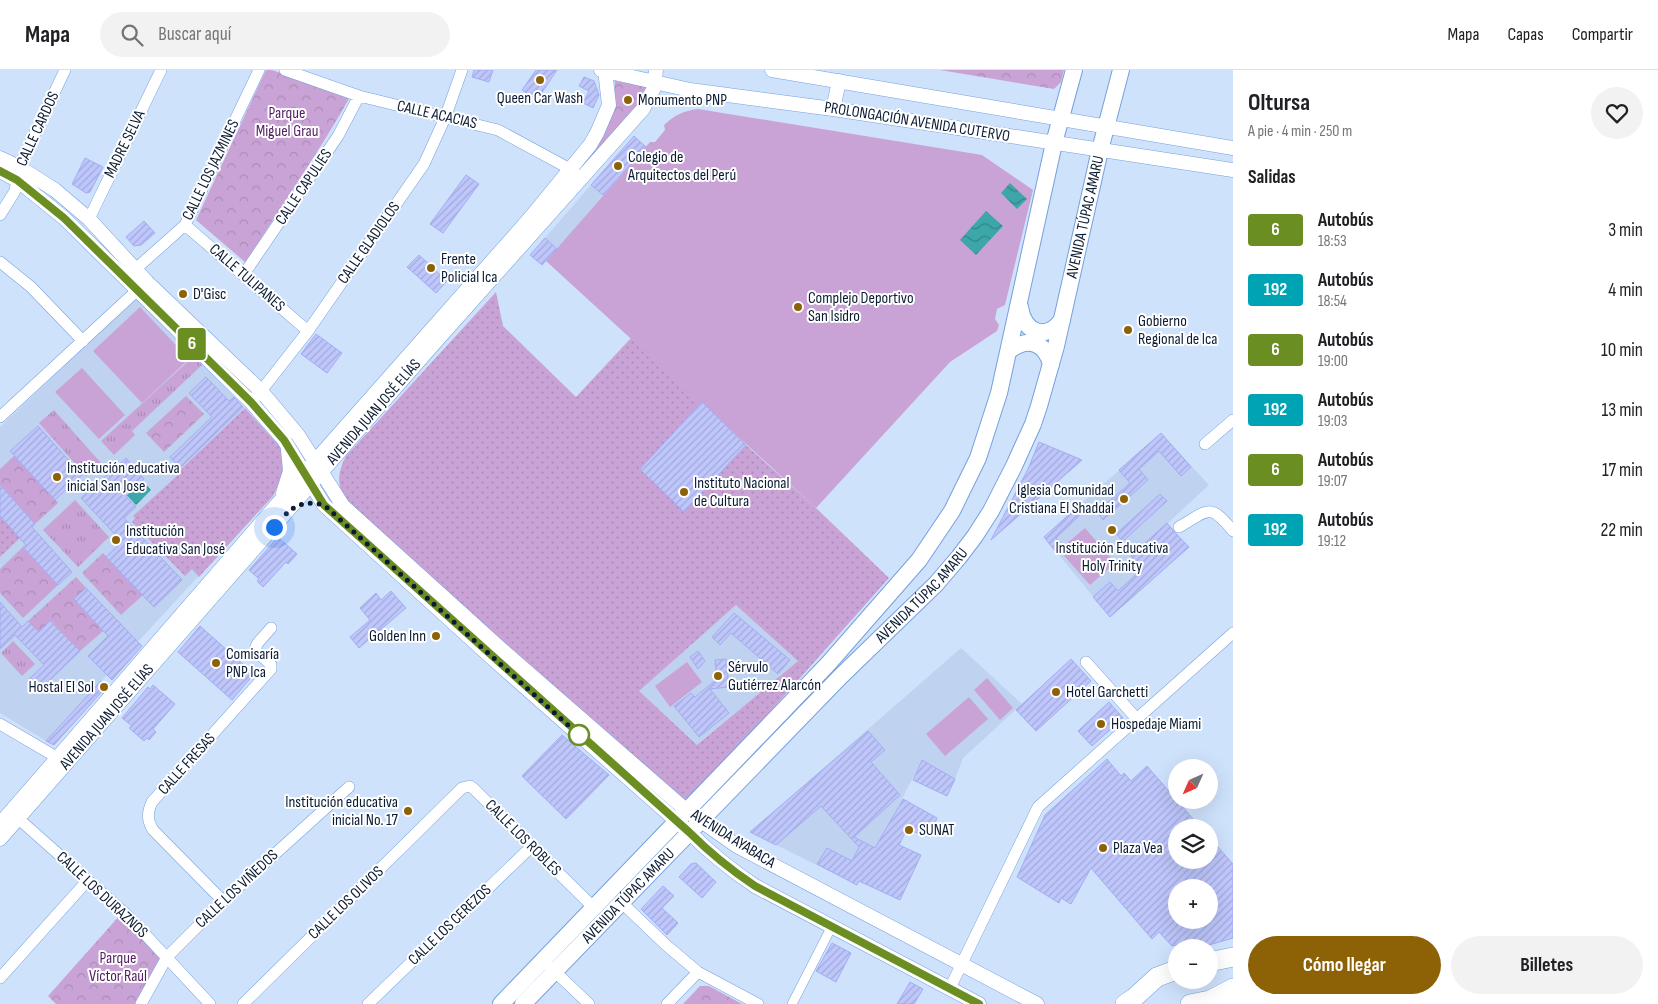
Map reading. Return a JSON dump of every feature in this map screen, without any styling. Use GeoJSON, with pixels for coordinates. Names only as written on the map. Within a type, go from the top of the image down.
{"type":"FeatureCollection","features":[{"type":"Feature","properties":{"kind":"highway"},"geometry":{"type":"LineString","coordinates":[[1218,960],[1233,957]]}},
{"type":"Feature","properties":{"kind":"highway"},"geometry":{"type":"LineString","coordinates":[[1125,1004],[1157,977],[1168,973]]}},
{"type":"Feature","properties":{"kind":"highway"},"geometry":{"type":"LineString","coordinates":[[1190,1004],[1210,1000],[1233,988]]}},
{"type":"Feature","properties":{"kind":"highway"},"geometry":{"type":"LineString","coordinates":[[1210,1000],[1229,1004]]}},
{"type":"Feature","properties":{"kind":"main road","name":"AVENIDA TÚPAC AMARU"},"geometry":{"type":"LineString","coordinates":[[523,1004],[549,966],[594,908],[828,664],[920,560],[952,511],[980,451],[999,393],[1020,307],[1054,143],[1074,70]]}},
{"type":"Feature","properties":{"kind":"main road","name":"AVENIDA TÚPAC AMARU"},"geometry":{"type":"LineString","coordinates":[[501,1004],[549,966],[622,903],[841,676],[936,584],[975,536],[991,511],[1024,445],[1036,415],[1062,320],[1100,150],[1121,70]]}},
{"type":"Feature","properties":{"kind":"main road"},"geometry":{"type":"LineString","coordinates":[[1020,307],[1024,322],[1035,331],[1050,330],[1057,327],[1062,320]]}},
{"type":"Feature","properties":{"kind":"main road"},"geometry":{"type":"LineString","coordinates":[[1010,350],[1025,342],[1033,343],[1042,347],[1048,353],[1051,364]]}},
{"type":"Feature","properties":{"kind":"main road"},"geometry":{"type":"LineString","coordinates":[[828,664],[841,676]]}},
{"type":"Feature","properties":{"kind":"street","name":"CALLE CARDOS"},"geometry":{"type":"LineString","coordinates":[[0,216],[15,191],[18,173],[65,70]]}},
{"type":"Feature","properties":{"kind":"street","name":"MADRE SELVA"},"geometry":{"type":"LineString","coordinates":[[89,219],[161,70]]}},
{"type":"Feature","properties":{"kind":"street","name":"CALLE LOS JAZMINES"},"geometry":{"type":"LineString","coordinates":[[125,279],[185,225],[259,70]]}},
{"type":"Feature","properties":{"kind":"street","name":"CALLE ACACIAS"},"geometry":{"type":"LineString","coordinates":[[285,70],[359,96],[498,130],[570,169],[580,179]]}},
{"type":"Feature","properties":{"kind":"street","name":"CALLE GLADIOLOS"},"geometry":{"type":"LineString","coordinates":[[251,402],[308,331],[424,164],[445,118],[462,70]]}},
{"type":"Feature","properties":{"kind":"street","name":"PROLONGACIÓN AVENIDA CUTERVO"},"geometry":{"type":"LineString","coordinates":[[604,70],[656,76],[690,90],[834,109],[1233,170]]}},
{"type":"Feature","properties":{"kind":"street","name":"AVENIDA JUAN JOSÉ ELÍAS"},"geometry":{"type":"LineString","coordinates":[[319,467],[339,434],[531,217],[590,144],[609,105],[604,70]]}},
{"type":"Feature","properties":{"kind":"street","name":"PROLONGACIÓN AVENIDA CUTERVO"},"geometry":{"type":"LineString","coordinates":[[772,70],[1233,148]]}},
{"type":"Feature","properties":{"kind":"street","name":"AVENIDA JUAN JOSÉ ELÍAS"},"geometry":{"type":"LineString","coordinates":[[0,839],[15,815],[282,507],[319,467],[342,450],[642,109],[654,88],[656,76]]}},
{"type":"Feature","properties":{"kind":"street"},"geometry":{"type":"LineString","coordinates":[[834,109],[838,81]]}},
{"type":"Feature","properties":{"kind":"street","name":"CALLE CAPULIES"},"geometry":{"type":"LineString","coordinates":[[244,274],[338,136],[359,96]]}},
{"type":"Feature","properties":{"kind":"street","name":"AVENIDA AYABACA"},"geometry":{"type":"LineString","coordinates":[[0,158],[18,173],[125,279],[142,286],[261,391],[298,435],[343,506],[682,816]]}},
{"type":"Feature","properties":{"kind":"street","name":"AVENIDA AYABACA"},"geometry":{"type":"LineString","coordinates":[[0,171],[18,173],[55,190],[89,219],[136,269],[142,286],[284,440],[324,505],[695,827],[737,846],[1037,1004]]}},
{"type":"Feature","properties":{"kind":"street","name":"CALLE TULIPANES"},"geometry":{"type":"LineString","coordinates":[[185,225],[308,331]]}},
{"type":"Feature","properties":{"kind":"street"},"geometry":{"type":"LineString","coordinates":[[0,262],[31,287],[83,341]]}},
{"type":"Feature","properties":{"kind":"street"},"geometry":{"type":"LineString","coordinates":[[0,417],[142,286]]}},
{"type":"Feature","properties":{"kind":"street"},"geometry":{"type":"LineString","coordinates":[[1205,444],[1233,420]]}},
{"type":"Feature","properties":{"kind":"street"},"geometry":{"type":"LineString","coordinates":[[298,435],[315,441],[330,439],[339,434]]}},
{"type":"Feature","properties":{"kind":"street"},"geometry":{"type":"LineString","coordinates":[[284,440],[290,461],[290,471],[282,507],[301,503],[324,505]]}},
{"type":"Feature","properties":{"kind":"street"},"geometry":{"type":"LineString","coordinates":[[342,450],[335,462],[333,479],[343,506]]}},
{"type":"Feature","properties":{"kind":"street"},"geometry":{"type":"LineString","coordinates":[[1180,527],[1208,512],[1214,512],[1233,531]]}},
{"type":"Feature","properties":{"kind":"street","name":"CALLE FRESAS"},"geometry":{"type":"LineString","coordinates":[[223,901],[153,830],[147,816],[148,809],[152,802],[272,669],[271,665],[255,650],[257,644],[272,628]]}},
{"type":"Feature","properties":{"kind":"street"},"geometry":{"type":"LineString","coordinates":[[950,988],[1038,807],[1233,633]]}},
{"type":"Feature","properties":{"kind":"street"},"geometry":{"type":"LineString","coordinates":[[1086,662],[1136,718]]}},
{"type":"Feature","properties":{"kind":"street"},"geometry":{"type":"LineString","coordinates":[[0,724],[62,761]]}},
{"type":"Feature","properties":{"kind":"street","name":"CALLE LOS ROBLES"},"geometry":{"type":"LineString","coordinates":[[449,802],[462,788],[470,786],[474,788],[594,908]]}},
{"type":"Feature","properties":{"kind":"street","name":"CALLE LOS VIÑEDOS"},"geometry":{"type":"LineString","coordinates":[[141,1004],[167,957],[223,901],[349,787]]}},
{"type":"Feature","properties":{"kind":"street","name":"CALLE LOS OLIVOS"},"geometry":{"type":"LineString","coordinates":[[243,1004],[449,802]]}},
{"type":"Feature","properties":{"kind":"street","name":"AVENIDA JUAN JOSÉ ELÍAS"},"geometry":{"type":"LineString","coordinates":[[0,824],[15,815]]}},
{"type":"Feature","properties":{"kind":"street","name":"CALLE LOS DURAZNOS"},"geometry":{"type":"LineString","coordinates":[[15,815],[127,915],[210,1004]]}},
{"type":"Feature","properties":{"kind":"street","name":"AVENIDA AYABACA"},"geometry":{"type":"LineString","coordinates":[[695,827],[705,848],[755,886],[979,1004]]}},
{"type":"Feature","properties":{"kind":"street","name":"CALLE LOS CEREZOS"},"geometry":{"type":"LineString","coordinates":[[368,1004],[531,846]]}},
{"type":"Feature","properties":{"kind":"street"},"geometry":{"type":"LineString","coordinates":[[0,978],[88,880]]}},
{"type":"Feature","properties":{"kind":"street"},"geometry":{"type":"LineString","coordinates":[[622,903],[666,945],[698,972],[758,1004]]}},
{"type":"Feature","properties":{"kind":"street"},"geometry":{"type":"LineString","coordinates":[[792,1004],[832,926]]}},
{"type":"Feature","properties":{"kind":"street"},"geometry":{"type":"LineString","coordinates":[[549,966],[589,1004]]}},
{"type":"Feature","properties":{"kind":"street"},"geometry":{"type":"LineString","coordinates":[[667,1004],[698,972]]}},
{"type":"Feature","properties":{"kind":"shaded area"},"geometry":{"type":"Polygon","coordinates":[[[591,185],[603,195],[557,249],[545,238],[591,185]]]}},
{"type":"Feature","properties":{"kind":"shaded area","name":"Institución Educativa San José"},"geometry":{"type":"Polygon","coordinates":[[[135,299],[142,299],[280,447],[273,496],[46,741],[0,713],[0,427],[135,299]]]}},
{"type":"Feature","properties":{"kind":"shaded area","name":"Institución Educativa Holy Trinity"},"geometry":{"type":"Polygon","coordinates":[[[1161,433],[1209,485],[1168,523],[1189,547],[1110,617],[1044,537],[1161,433]]]}},
{"type":"Feature","properties":{"kind":"shaded area","name":"Sérvulo Gutiérrez Alarcón"},"geometry":{"type":"Polygon","coordinates":[[[737,604],[798,661],[697,745],[638,691],[737,604]]]}},
{"type":"Feature","properties":{"kind":"shaded area"},"geometry":{"type":"Polygon","coordinates":[[[961,648],[1022,704],[963,758],[955,779],[922,760],[857,885],[750,832],[961,648]]]}},
{"type":"Feature","properties":{"kind":"green space","name":"Parque Miguel Grau"},"geometry":{"type":"Polygon","coordinates":[[[266,70],[272,70],[350,97],[246,263],[196,220],[266,70]]]}},
{"type":"Feature","properties":{"kind":"green space"},"geometry":{"type":"Polygon","coordinates":[[[940,70],[1064,70],[1061,82],[1054,89],[940,70]]]}},
{"type":"Feature","properties":{"kind":"green space"},"geometry":{"type":"Polygon","coordinates":[[[615,81],[649,87],[639,105],[580,172],[605,129],[612,107],[615,81]]]}},
{"type":"Feature","properties":{"kind":"green space","name":"Complejo Deportivo San Isidro"},"geometry":{"type":"Polygon","coordinates":[[[698,109],[982,155],[1033,190],[1005,305],[997,309],[995,319],[999,325],[997,331],[950,362],[816,508],[546,261],[650,142],[655,142],[665,130],[664,125],[679,114],[698,109]]]}},
{"type":"Feature","properties":{"kind":"green space"},"geometry":{"type":"Polygon","coordinates":[[[496,292],[503,326],[576,397],[631,338],[816,508],[889,578],[695,796],[688,799],[679,798],[345,501],[339,484],[339,478],[346,456],[496,292]],[[736,605],[639,691],[697,745],[798,661],[736,605]]]}},
{"type":"Feature","properties":{"kind":"green space"},"geometry":{"type":"Polygon","coordinates":[[[140,307],[189,359],[142,403],[93,351],[140,307]]]}},
{"type":"Feature","properties":{"kind":"green space"},"geometry":{"type":"Polygon","coordinates":[[[194,356],[202,365],[132,431],[135,435],[114,455],[101,441],[194,356]]]}},
{"type":"Feature","properties":{"kind":"green space"},"geometry":{"type":"Polygon","coordinates":[[[82,368],[125,415],[99,439],[55,392],[82,368]]]}},
{"type":"Feature","properties":{"kind":"green space"},"geometry":{"type":"Polygon","coordinates":[[[186,396],[204,414],[164,452],[146,433],[186,396]]]}},
{"type":"Feature","properties":{"kind":"green space"},"geometry":{"type":"Polygon","coordinates":[[[245,408],[280,447],[283,460],[281,478],[273,496],[199,577],[192,569],[185,576],[132,522],[135,518],[133,516],[179,474],[178,472],[245,408]]]}},
{"type":"Feature","properties":{"kind":"green space"},"geometry":{"type":"Polygon","coordinates":[[[54,410],[101,463],[86,476],[39,423],[54,410]]]}},
{"type":"Feature","properties":{"kind":"green space"},"geometry":{"type":"Polygon","coordinates":[[[15,455],[58,503],[35,524],[0,485],[0,469],[15,455]]]}},
{"type":"Feature","properties":{"kind":"green space"},"geometry":{"type":"Polygon","coordinates":[[[75,500],[109,537],[78,567],[43,530],[75,500]]]}},
{"type":"Feature","properties":{"kind":"green space"},"geometry":{"type":"Polygon","coordinates":[[[0,516],[20,538],[0,557],[0,516]]]}},
{"type":"Feature","properties":{"kind":"green space"},"geometry":{"type":"Polygon","coordinates":[[[1085,528],[1115,563],[1090,585],[1059,550],[1085,528]]]}},
{"type":"Feature","properties":{"kind":"green space"},"geometry":{"type":"Polygon","coordinates":[[[23,547],[58,585],[23,618],[0,593],[0,569],[23,547]]]}},
{"type":"Feature","properties":{"kind":"green space"},"geometry":{"type":"Polygon","coordinates":[[[103,553],[143,595],[121,615],[82,573],[103,553]]]}},
{"type":"Feature","properties":{"kind":"green space"},"geometry":{"type":"Polygon","coordinates":[[[76,577],[86,588],[74,599],[103,631],[80,651],[51,621],[39,632],[28,621],[76,577]]]}},
{"type":"Feature","properties":{"kind":"green space"},"geometry":{"type":"Polygon","coordinates":[[[13,641],[35,664],[22,676],[1,653],[13,641]]]}},
{"type":"Feature","properties":{"kind":"green space"},"geometry":{"type":"Polygon","coordinates":[[[687,662],[702,682],[670,707],[655,686],[687,662]]]}},
{"type":"Feature","properties":{"kind":"green space"},"geometry":{"type":"Polygon","coordinates":[[[987,678],[1013,708],[1000,720],[974,690],[987,678]]]}},
{"type":"Feature","properties":{"kind":"green space"},"geometry":{"type":"Polygon","coordinates":[[[969,697],[988,719],[945,756],[926,734],[969,697]]]}},
{"type":"Feature","properties":{"kind":"green space","name":"Parque Víctor Raúl"},"geometry":{"type":"Polygon","coordinates":[[[121,914],[165,956],[135,1004],[56,1004],[48,996],[121,914]]]}},
{"type":"Feature","properties":{"kind":"green space"},"geometry":{"type":"Polygon","coordinates":[[[700,986],[709,986],[742,1004],[683,1004],[700,986]]]}},
{"type":"Feature","properties":{"kind":"water"},"geometry":{"type":"Polygon","coordinates":[[[1010,183],[1027,199],[1017,209],[1001,193],[1010,183]]]}},
{"type":"Feature","properties":{"kind":"water"},"geometry":{"type":"Polygon","coordinates":[[[986,211],[1003,226],[976,255],[960,240],[986,211]]]}},
{"type":"Feature","properties":{"kind":"water"},"geometry":{"type":"Polygon","coordinates":[[[125,462],[151,490],[136,505],[110,477],[125,462]]]}},
{"type":"Feature","properties":{"kind":"building"},"geometry":{"type":"Polygon","coordinates":[[[474,70],[493,70],[489,82],[472,77],[474,70]]]}},
{"type":"Feature","properties":{"kind":"building","name":"Queen Car Wash"},"geometry":{"type":"Polygon","coordinates":[[[536,70],[557,70],[537,100],[522,90],[536,70]]]}},
{"type":"Feature","properties":{"kind":"building"},"geometry":{"type":"Polygon","coordinates":[[[584,77],[594,81],[599,95],[593,108],[583,103],[589,91],[579,86],[584,77]]]}},
{"type":"Feature","properties":{"kind":"building","name":"Colegio de Arquitectos del Perú"},"geometry":{"type":"Polygon","coordinates":[[[634,136],[646,147],[603,195],[591,185],[634,136]]]}},
{"type":"Feature","properties":{"kind":"building"},"geometry":{"type":"Polygon","coordinates":[[[85,158],[103,167],[90,192],[86,193],[72,184],[85,158]]]}},
{"type":"Feature","properties":{"kind":"building"},"geometry":{"type":"Polygon","coordinates":[[[466,175],[479,184],[443,233],[430,224],[466,175]]]}},
{"type":"Feature","properties":{"kind":"building"},"geometry":{"type":"Polygon","coordinates":[[[144,221],[155,233],[141,245],[134,246],[126,237],[144,221]]]}},
{"type":"Feature","properties":{"kind":"building"},"geometry":{"type":"Polygon","coordinates":[[[545,238],[557,249],[542,265],[530,255],[545,238]]]}},
{"type":"Feature","properties":{"kind":"building"},"geometry":{"type":"Polygon","coordinates":[[[419,255],[447,281],[436,293],[407,267],[419,255]]]}},
{"type":"Feature","properties":{"kind":"building"},"geometry":{"type":"Polygon","coordinates":[[[316,334],[342,353],[327,373],[301,354],[316,334]]]}},
{"type":"Feature","properties":{"kind":"building"},"geometry":{"type":"Polygon","coordinates":[[[206,377],[229,401],[234,397],[243,407],[180,468],[170,457],[212,417],[189,393],[206,377]]]}},
{"type":"Feature","properties":{"kind":"building"},"geometry":{"type":"Polygon","coordinates":[[[702,402],[746,445],[684,512],[640,469],[702,402]]]}},
{"type":"Feature","properties":{"kind":"building"},"geometry":{"type":"Polygon","coordinates":[[[38,426],[82,475],[55,500],[10,451],[38,426]]]}},
{"type":"Feature","properties":{"kind":"building"},"geometry":{"type":"Polygon","coordinates":[[[1161,433],[1191,467],[1181,476],[1159,451],[1139,469],[1148,480],[1103,520],[1097,512],[1130,483],[1119,470],[1161,433]]]}},
{"type":"Feature","properties":{"kind":"building"},"geometry":{"type":"Polygon","coordinates":[[[1039,442],[1082,460],[991,540],[1028,469],[1039,442]]]}},
{"type":"Feature","properties":{"kind":"building"},"geometry":{"type":"Polygon","coordinates":[[[126,458],[144,479],[126,496],[136,507],[124,518],[182,580],[154,607],[106,557],[122,542],[81,498],[126,458]]]}},
{"type":"Feature","properties":{"kind":"building"},"geometry":{"type":"Polygon","coordinates":[[[0,485],[35,524],[32,527],[72,572],[58,585],[23,547],[26,545],[0,516],[0,485]]]}},
{"type":"Feature","properties":{"kind":"building"},"geometry":{"type":"Polygon","coordinates":[[[1160,494],[1167,501],[1123,541],[1116,534],[1160,494]]]}},
{"type":"Feature","properties":{"kind":"building"},"geometry":{"type":"Polygon","coordinates":[[[1075,509],[1081,514],[1056,538],[1062,545],[1055,551],[1044,537],[1075,509]]]}},
{"type":"Feature","properties":{"kind":"building"},"geometry":{"type":"Polygon","coordinates":[[[1167,523],[1189,547],[1110,617],[1093,597],[1110,582],[1118,591],[1143,568],[1131,556],[1167,523]]]}},
{"type":"Feature","properties":{"kind":"building"},"geometry":{"type":"Polygon","coordinates":[[[278,537],[297,554],[288,564],[286,562],[263,587],[257,581],[259,579],[249,570],[278,537]]]}},
{"type":"Feature","properties":{"kind":"building"},"geometry":{"type":"Polygon","coordinates":[[[86,588],[142,646],[112,680],[88,656],[108,636],[74,599],[86,588]]]}},
{"type":"Feature","properties":{"kind":"building"},"geometry":{"type":"Polygon","coordinates":[[[391,591],[406,608],[359,648],[350,637],[370,620],[360,608],[376,593],[381,600],[391,591]]]}},
{"type":"Feature","properties":{"kind":"building"},"geometry":{"type":"Polygon","coordinates":[[[0,602],[22,627],[28,621],[39,632],[50,621],[80,651],[50,680],[52,682],[39,694],[27,681],[44,665],[15,635],[0,649],[0,602]]]}},
{"type":"Feature","properties":{"kind":"building"},"geometry":{"type":"Polygon","coordinates":[[[734,613],[790,660],[778,674],[731,633],[720,645],[712,637],[734,613]]]}},
{"type":"Feature","properties":{"kind":"building","name":"Comisaría PNP Ica"},"geometry":{"type":"Polygon","coordinates":[[[200,626],[254,674],[232,700],[178,652],[200,626]]]}},
{"type":"Feature","properties":{"kind":"building"},"geometry":{"type":"Polygon","coordinates":[[[698,651],[705,661],[698,669],[690,657],[698,651]]]}},
{"type":"Feature","properties":{"kind":"building"},"geometry":{"type":"Polygon","coordinates":[[[726,659],[729,687],[710,689],[729,713],[699,737],[674,706],[691,693],[695,697],[717,679],[715,660],[726,659]]]}},
{"type":"Feature","properties":{"kind":"building","name":"Hotel Garchetti"},"geometry":{"type":"Polygon","coordinates":[[[1071,659],[1091,681],[1036,731],[1016,710],[1071,659]]]}},
{"type":"Feature","properties":{"kind":"building"},"geometry":{"type":"Polygon","coordinates":[[[101,681],[107,686],[54,745],[46,741],[101,681]]]}},
{"type":"Feature","properties":{"kind":"building"},"geometry":{"type":"Polygon","coordinates":[[[153,685],[175,704],[153,729],[156,732],[149,740],[147,738],[144,741],[129,728],[132,726],[122,718],[148,687],[150,689],[153,685]]]}},
{"type":"Feature","properties":{"kind":"building","name":"Hospedaje Miami"},"geometry":{"type":"Polygon","coordinates":[[[1109,702],[1123,718],[1092,746],[1078,731],[1109,702]]]}},
{"type":"Feature","properties":{"kind":"building"},"geometry":{"type":"Polygon","coordinates":[[[868,731],[885,750],[871,762],[900,795],[854,837],[875,848],[903,799],[937,818],[929,837],[907,829],[899,845],[921,855],[900,900],[859,881],[857,885],[817,864],[827,848],[852,861],[859,847],[821,806],[776,845],[750,832],[868,731]]]}},
{"type":"Feature","properties":{"kind":"building"},"geometry":{"type":"Polygon","coordinates":[[[562,735],[609,775],[566,819],[522,776],[562,735]]]}},
{"type":"Feature","properties":{"kind":"building","name":"Plaza Vea"},"geometry":{"type":"Polygon","coordinates":[[[1107,759],[1121,776],[1124,773],[1131,781],[1147,766],[1168,790],[1168,809],[1184,809],[1193,819],[1168,819],[1168,869],[1218,869],[1218,847],[1233,864],[1233,938],[1218,942],[1218,939],[1168,939],[1168,942],[1159,932],[1152,939],[1091,868],[1071,904],[1061,898],[1059,903],[1017,877],[1045,815],[1107,759]]]}},
{"type":"Feature","properties":{"kind":"building"},"geometry":{"type":"Polygon","coordinates":[[[922,760],[955,779],[947,796],[913,780],[922,760]]]}},
{"type":"Feature","properties":{"kind":"building"},"geometry":{"type":"Polygon","coordinates":[[[696,863],[716,882],[702,898],[679,877],[691,864],[696,863]]]}},
{"type":"Feature","properties":{"kind":"building"},"geometry":{"type":"Polygon","coordinates":[[[663,886],[674,896],[662,908],[678,923],[667,935],[641,909],[663,886]]]}},
{"type":"Feature","properties":{"kind":"building"},"geometry":{"type":"Polygon","coordinates":[[[832,943],[851,953],[836,982],[816,971],[832,943]]]}},
{"type":"Feature","properties":{"kind":"building"},"geometry":{"type":"Polygon","coordinates":[[[910,982],[923,989],[914,1004],[897,1004],[910,982]]]}},
{"type":"Feature","properties":{"kind":"bus line","name":"6"},"geometry":{"type":"LineString","coordinates":[[0,171],[17,180],[64,218],[251,402],[284,440],[324,505],[705,848],[755,886],[979,1004]]}},
{"type":"Feature","properties":{"kind":"place","name":"Queen Car Wash"},"geometry":{"type":"Point","coordinates":[540,80]}},
{"type":"Feature","properties":{"kind":"place","name":"Monumento PNP"},"geometry":{"type":"Point","coordinates":[628,100]}},
{"type":"Feature","properties":{"kind":"place","name":"Colegio de Arquitectos del Perú"},"geometry":{"type":"Point","coordinates":[618,166]}},
{"type":"Feature","properties":{"kind":"place","name":"Frente Policial Ica"},"geometry":{"type":"Point","coordinates":[431,268]}},
{"type":"Feature","properties":{"kind":"place","name":"D'Gisc"},"geometry":{"type":"Point","coordinates":[183,294]}},
{"type":"Feature","properties":{"kind":"place","name":"Complejo Deportivo San Isidro"},"geometry":{"type":"Point","coordinates":[798,307]}},
{"type":"Feature","properties":{"kind":"place","name":"Gobierno Regional de Ica"},"geometry":{"type":"Point","coordinates":[1128,330]}},
{"type":"Feature","properties":{"kind":"place","name":"Institución educativa inicial San Jose"},"geometry":{"type":"Point","coordinates":[57,477]}},
{"type":"Feature","properties":{"kind":"place","name":"Instituto Nacional de Cultura"},"geometry":{"type":"Point","coordinates":[684,492]}},
{"type":"Feature","properties":{"kind":"place","name":"Iglesia Comunidad Cristiana El Shaddai"},"geometry":{"type":"Point","coordinates":[1124,499]}},
{"type":"Feature","properties":{"kind":"place","name":"Institución Educativa Holy Trinity"},"geometry":{"type":"Point","coordinates":[1112,530]}},
{"type":"Feature","properties":{"kind":"place","name":"Institución Educativa San José"},"geometry":{"type":"Point","coordinates":[116,540]}},
{"type":"Feature","properties":{"kind":"place","name":"Golden Inn"},"geometry":{"type":"Point","coordinates":[436,636]}},
{"type":"Feature","properties":{"kind":"place","name":"Comisaría PNP Ica"},"geometry":{"type":"Point","coordinates":[216,663]}},
{"type":"Feature","properties":{"kind":"place","name":"Sérvulo Gutiérrez Alarcón"},"geometry":{"type":"Point","coordinates":[718,676]}},
{"type":"Feature","properties":{"kind":"place","name":"Hostal El Sol"},"geometry":{"type":"Point","coordinates":[104,687]}},
{"type":"Feature","properties":{"kind":"place","name":"Hotel Garchetti"},"geometry":{"type":"Point","coordinates":[1056,692]}},
{"type":"Feature","properties":{"kind":"place","name":"Hospedaje Miami"},"geometry":{"type":"Point","coordinates":[1101,724]}},
{"type":"Feature","properties":{"kind":"place","name":"Institución educativa inicial No. 17"},"geometry":{"type":"Point","coordinates":[408,811]}},
{"type":"Feature","properties":{"kind":"place","name":"SUNAT"},"geometry":{"type":"Point","coordinates":[909,830]}},
{"type":"Feature","properties":{"kind":"place","name":"Plaza Vea"},"geometry":{"type":"Point","coordinates":[1103,848]}},
{"type":"Feature","properties":{"kind":"route"},"geometry":{"type":"LineString","coordinates":[[274,527],[286,513],[301,503],[324,505],[579,735]]}}]}
